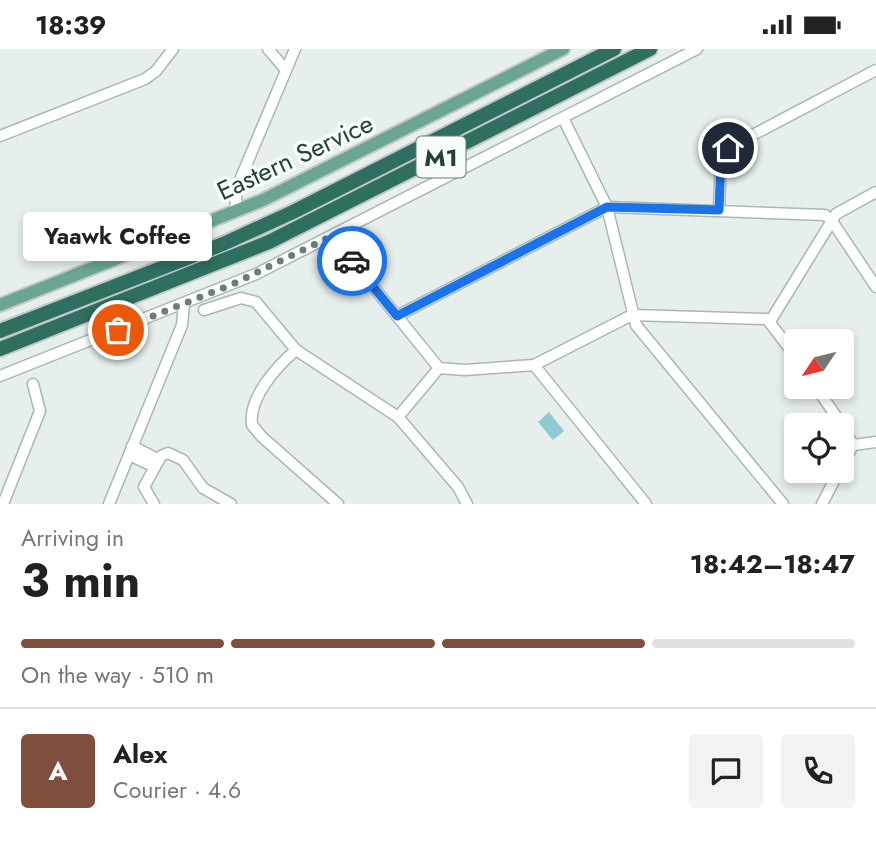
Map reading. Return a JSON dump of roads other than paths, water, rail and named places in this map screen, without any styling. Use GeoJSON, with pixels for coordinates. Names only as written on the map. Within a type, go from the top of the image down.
{"type":"FeatureCollection","features":[{"type":"Feature","properties":{"kind":"highway","name":"M1"},"geometry":{"type":"LineString","coordinates":[[0,331],[284,217],[614,49]]}},
{"type":"Feature","properties":{"kind":"highway","name":"M1"},"geometry":{"type":"LineString","coordinates":[[0,349],[280,237],[650,49]]}},
{"type":"Feature","properties":{"kind":"main road","name":"Eastern Service"},"geometry":{"type":"LineString","coordinates":[[0,305],[235,212],[312,177],[563,49]]}},
{"type":"Feature","properties":{"kind":"street"},"geometry":{"type":"LineString","coordinates":[[0,137],[145,79],[156,71],[173,49]]}},
{"type":"Feature","properties":{"kind":"street"},"geometry":{"type":"LineString","coordinates":[[268,49],[286,70]]}},
{"type":"Feature","properties":{"kind":"street"},"geometry":{"type":"LineString","coordinates":[[235,212],[237,187],[295,49]]}},
{"type":"Feature","properties":{"kind":"street"},"geometry":{"type":"LineString","coordinates":[[0,376],[184,304],[332,236],[697,49]]}},
{"type":"Feature","properties":{"kind":"street"},"geometry":{"type":"LineString","coordinates":[[719,210],[721,157],[728,148],[876,70]]}},
{"type":"Feature","properties":{"kind":"street"},"geometry":{"type":"LineString","coordinates":[[563,118],[607,207],[632,315],[643,336],[783,504]]}},
{"type":"Feature","properties":{"kind":"street"},"geometry":{"type":"LineString","coordinates":[[771,320],[838,213],[876,193]]}},
{"type":"Feature","properties":{"kind":"street"},"geometry":{"type":"LineString","coordinates":[[397,316],[607,207],[820,215],[832,221],[876,287]]}},
{"type":"Feature","properties":{"kind":"street"},"geometry":{"type":"LineString","coordinates":[[332,236],[439,368],[465,370],[534,365],[632,315],[694,315],[771,320]]}},
{"type":"Feature","properties":{"kind":"street"},"geometry":{"type":"LineString","coordinates":[[204,310],[241,298],[253,300],[296,350],[398,417],[458,488],[467,504]]}},
{"type":"Feature","properties":{"kind":"street"},"geometry":{"type":"LineString","coordinates":[[109,504],[182,325],[184,304]]}},
{"type":"Feature","properties":{"kind":"street"},"geometry":{"type":"LineString","coordinates":[[771,320],[784,339]]}},
{"type":"Feature","properties":{"kind":"street"},"geometry":{"type":"LineString","coordinates":[[296,350],[269,378],[253,410],[252,425],[338,504]]}},
{"type":"Feature","properties":{"kind":"street"},"geometry":{"type":"LineString","coordinates":[[534,365],[646,504]]}},
{"type":"Feature","properties":{"kind":"street"},"geometry":{"type":"LineString","coordinates":[[398,417],[439,368]]}},
{"type":"Feature","properties":{"kind":"street"},"geometry":{"type":"LineString","coordinates":[[3,504],[40,411],[33,384]]}},
{"type":"Feature","properties":{"kind":"street"},"geometry":{"type":"LineString","coordinates":[[854,445],[876,442]]}},
{"type":"Feature","properties":{"kind":"street"},"geometry":{"type":"LineString","coordinates":[[130,451],[157,463]]}},
{"type":"Feature","properties":{"kind":"street"},"geometry":{"type":"LineString","coordinates":[[154,504],[144,487],[157,463],[166,453],[178,457],[203,488],[231,504]]}},
{"type":"Feature","properties":{"kind":"street"},"geometry":{"type":"LineString","coordinates":[[822,504],[833,483]]}},
{"type":"Feature","properties":{"kind":"water"},"geometry":{"type":"Polygon","coordinates":[[[549,412],[564,431],[553,440],[538,422],[549,412]]]}},
{"type":"Feature","properties":{"kind":"place","name":"Yaawk Coffee"},"geometry":{"type":"Point","coordinates":[118,330]}}]}
